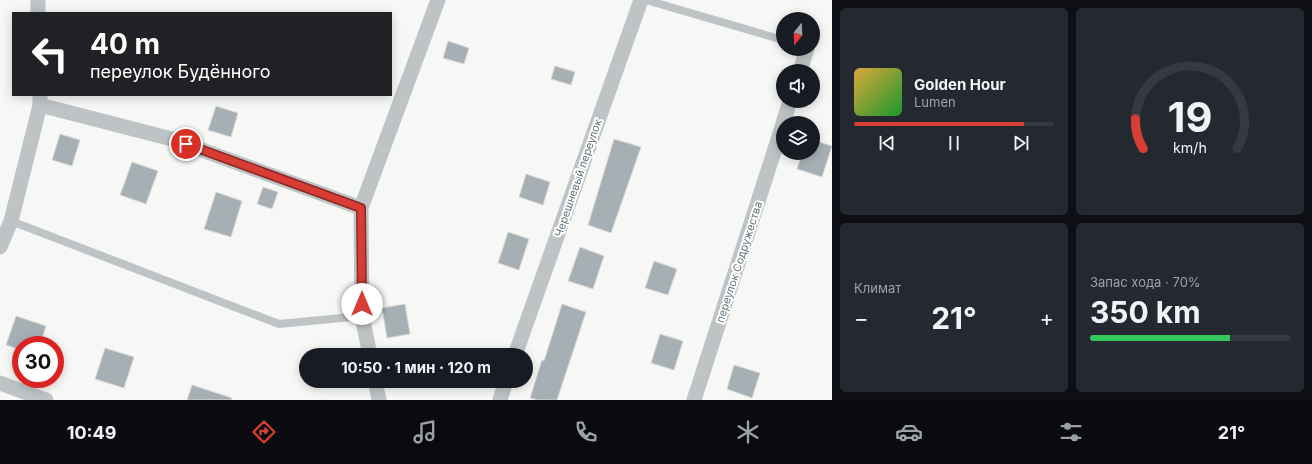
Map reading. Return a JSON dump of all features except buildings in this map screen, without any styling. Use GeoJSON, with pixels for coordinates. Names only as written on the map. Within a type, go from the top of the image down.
{"type":"FeatureCollection","features":[{"type":"Feature","properties":{"kind":"street"},"geometry":{"type":"LineString","coordinates":[[38,0],[38,12]]}},
{"type":"Feature","properties":{"kind":"street"},"geometry":{"type":"LineString","coordinates":[[369,348],[362,316],[361,208],[438,0]]}},
{"type":"Feature","properties":{"kind":"street","name":"Черешневый переулок"},"geometry":{"type":"LineString","coordinates":[[517,348],[641,0]]}},
{"type":"Feature","properties":{"kind":"street"},"geometry":{"type":"LineString","coordinates":[[0,247],[11,221],[40,100],[172,139],[361,208]]}},
{"type":"Feature","properties":{"kind":"street","name":"переулок Содружества"},"geometry":{"type":"LineString","coordinates":[[694,400],[776,145]]}},
{"type":"Feature","properties":{"kind":"street"},"geometry":{"type":"LineString","coordinates":[[0,383],[46,400]]}},
{"type":"Feature","properties":{"kind":"street"},"geometry":{"type":"LineString","coordinates":[[376,388],[379,400]]}},
{"type":"Feature","properties":{"kind":"street"},"geometry":{"type":"LineString","coordinates":[[500,400],[504,388]]}},
{"type":"Feature","properties":{"kind":"lane"},"geometry":{"type":"LineString","coordinates":[[646,0],[776,38]]}},
{"type":"Feature","properties":{"kind":"lane"},"geometry":{"type":"LineString","coordinates":[[11,221],[279,324],[362,316]]}},
{"type":"Feature","properties":{"kind":"route"},"geometry":{"type":"LineString","coordinates":[[186,144],[361,208],[362,304]]}}]}
